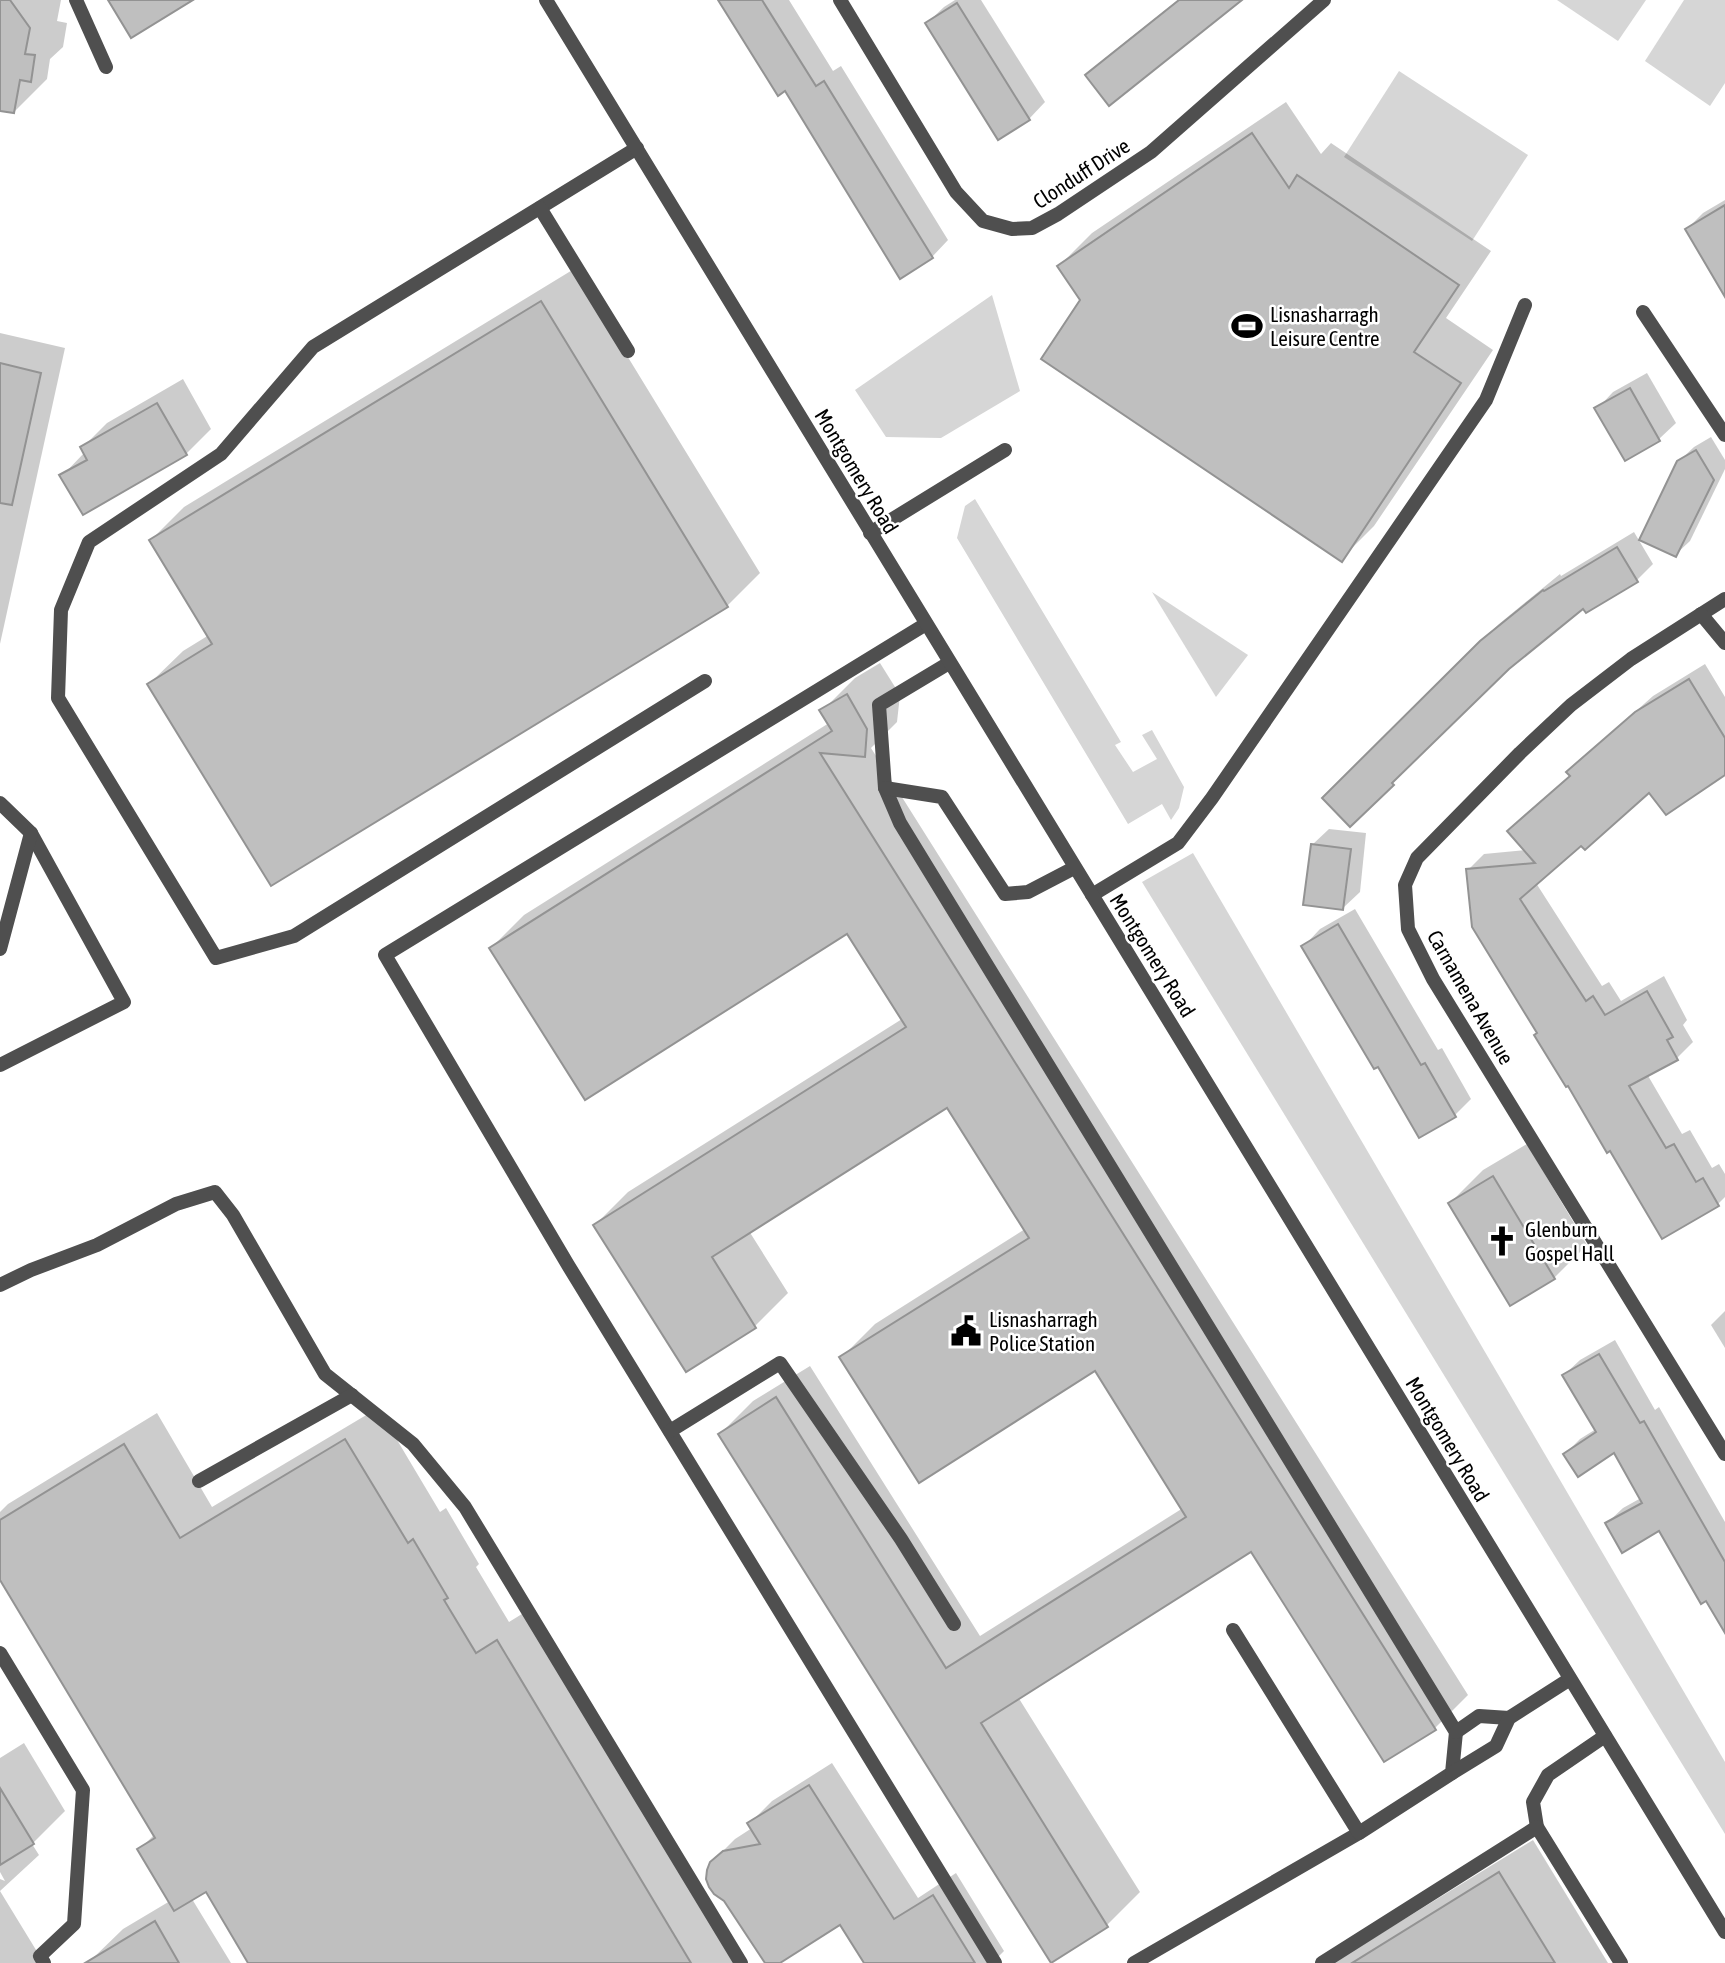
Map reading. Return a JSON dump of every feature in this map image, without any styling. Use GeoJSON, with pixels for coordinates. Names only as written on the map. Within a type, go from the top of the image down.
{"type":"FeatureCollection","features":[{"type":"Feature","properties":{"kind":"street"},"geometry":{"type":"LineString","coordinates":[[76,0],[106,67]]}},
{"type":"Feature","properties":{"kind":"street","name":"Montgomery Road"},"geometry":{"type":"LineString","coordinates":[[546,0],[1725,1932]]}},
{"type":"Feature","properties":{"kind":"street","name":"Clonduff Drive"},"geometry":{"type":"LineString","coordinates":[[840,0],[956,192],[983,221],[1013,229],[1032,228],[1058,214],[1151,152],[1324,0]]}},
{"type":"Feature","properties":{"kind":"street"},"geometry":{"type":"LineString","coordinates":[[637,148],[313,348],[220,454],[89,542],[61,610],[58,698],[216,958],[294,936],[705,681]]}},
{"type":"Feature","properties":{"kind":"street"},"geometry":{"type":"LineString","coordinates":[[540,208],[628,351]]}},
{"type":"Feature","properties":{"kind":"street"},"geometry":{"type":"LineString","coordinates":[[1091,895],[1178,843],[1212,798],[1486,400],[1525,305]]}},
{"type":"Feature","properties":{"kind":"street"},"geometry":{"type":"LineString","coordinates":[[1643,312],[1725,435]]}},
{"type":"Feature","properties":{"kind":"street"},"geometry":{"type":"LineString","coordinates":[[870,533],[1006,450]]}},
{"type":"Feature","properties":{"kind":"street","name":"Carnamena Avenue"},"geometry":{"type":"LineString","coordinates":[[1725,599],[1631,659],[1571,705],[1520,753],[1417,859],[1405,885],[1408,929],[1433,979],[1725,1454]]}},
{"type":"Feature","properties":{"kind":"street"},"geometry":{"type":"LineString","coordinates":[[1701,614],[1725,643]]}},
{"type":"Feature","properties":{"kind":"street"},"geometry":{"type":"LineString","coordinates":[[926,624],[385,955],[568,1265],[995,1963]]}},
{"type":"Feature","properties":{"kind":"street"},"geometry":{"type":"LineString","coordinates":[[949,663],[879,705],[885,788],[907,835],[1456,1732],[1452,1773]]}},
{"type":"Feature","properties":{"kind":"street"},"geometry":{"type":"LineString","coordinates":[[885,788],[942,797],[1005,894],[1028,892],[1074,868]]}},
{"type":"Feature","properties":{"kind":"street"},"geometry":{"type":"LineString","coordinates":[[0,803],[31,833],[124,1002],[0,1065]]}},
{"type":"Feature","properties":{"kind":"street"},"geometry":{"type":"LineString","coordinates":[[0,949],[31,833]]}},
{"type":"Feature","properties":{"kind":"street"},"geometry":{"type":"LineString","coordinates":[[0,1285],[30,1270],[97,1244],[176,1204],[215,1192],[233,1215],[326,1374],[413,1444],[465,1507],[741,1963]]}},
{"type":"Feature","properties":{"kind":"street"},"geometry":{"type":"LineString","coordinates":[[670,1431],[780,1363],[901,1539],[954,1624]]}},
{"type":"Feature","properties":{"kind":"street"},"geometry":{"type":"LineString","coordinates":[[199,1481],[352,1395]]}},
{"type":"Feature","properties":{"kind":"street"},"geometry":{"type":"LineString","coordinates":[[1233,1630],[1359,1833]]}},
{"type":"Feature","properties":{"kind":"street"},"geometry":{"type":"LineString","coordinates":[[0,1653],[83,1790],[74,1924],[40,1956],[44,1963]]}},
{"type":"Feature","properties":{"kind":"street"},"geometry":{"type":"LineString","coordinates":[[1456,1732],[1479,1716],[1509,1717],[1570,1679]]}},
{"type":"Feature","properties":{"kind":"street"},"geometry":{"type":"LineString","coordinates":[[1134,1963],[1359,1833],[1496,1746],[1509,1717]]}},
{"type":"Feature","properties":{"kind":"street"},"geometry":{"type":"LineString","coordinates":[[1605,1736],[1548,1775],[1533,1802],[1537,1827],[1621,1963]]}},
{"type":"Feature","properties":{"kind":"street"},"geometry":{"type":"LineString","coordinates":[[1322,1963],[1537,1827]]}},
{"type":"Feature","properties":{"kind":"shaded area"},"geometry":{"type":"Polygon","coordinates":[[[1557,0],[1646,0],[1618,41],[1557,0]]]}},
{"type":"Feature","properties":{"kind":"shaded area"},"geometry":{"type":"Polygon","coordinates":[[[1684,0],[1725,0],[1725,83],[1710,106],[1645,61],[1684,0]]]}},
{"type":"Feature","properties":{"kind":"shaded area"},"geometry":{"type":"Polygon","coordinates":[[[1399,71],[1528,155],[1472,241],[1344,157],[1399,71]]]}},
{"type":"Feature","properties":{"kind":"shaded area"},"geometry":{"type":"Polygon","coordinates":[[[992,295],[1020,391],[941,438],[886,437],[855,390],[992,295]]]}},
{"type":"Feature","properties":{"kind":"shaded area"},"geometry":{"type":"Polygon","coordinates":[[[975,499],[1121,742],[1115,745],[1133,772],[1157,759],[1142,735],[1152,730],[1184,787],[1179,808],[1171,820],[1162,804],[1128,824],[957,538],[965,506],[975,499]]]}},
{"type":"Feature","properties":{"kind":"shaded area"},"geometry":{"type":"Polygon","coordinates":[[[1152,592],[1248,655],[1216,697],[1152,592]]]}},
{"type":"Feature","properties":{"kind":"shaded area"},"geometry":{"type":"Polygon","coordinates":[[[1193,853],[1725,1762],[1725,1834],[1142,882],[1193,853]]]}},
{"type":"Feature","properties":{"kind":"building"},"geometry":{"type":"Polygon","coordinates":[[[0,0],[10,0],[30,28],[25,54],[35,55],[31,82],[20,80],[14,113],[0,111],[0,0]]]}},
{"type":"Feature","properties":{"kind":"building"},"geometry":{"type":"Polygon","coordinates":[[[108,0],[193,0],[131,38],[108,0]]]}},
{"type":"Feature","properties":{"kind":"building"},"geometry":{"type":"Polygon","coordinates":[[[718,0],[762,0],[816,86],[824,81],[933,258],[900,279],[785,91],[778,96],[718,0]]]}},
{"type":"Feature","properties":{"kind":"building"},"geometry":{"type":"Polygon","coordinates":[[[1179,0],[1242,0],[1109,106],[1085,75],[1179,0]]]}},
{"type":"Feature","properties":{"kind":"building"},"geometry":{"type":"Polygon","coordinates":[[[957,3],[1030,120],[998,140],[925,23],[957,3]]]}},
{"type":"Feature","properties":{"kind":"building","name":"Lisnasharragh Leisure Centre"},"geometry":{"type":"Polygon","coordinates":[[[1252,133],[1289,188],[1297,175],[1459,285],[1414,352],[1461,383],[1342,562],[1041,359],[1080,300],[1057,266],[1252,133]]]}},
{"type":"Feature","properties":{"kind":"building"},"geometry":{"type":"Polygon","coordinates":[[[1725,205],[1725,297],[1685,229],[1725,205]]]}},
{"type":"Feature","properties":{"kind":"building"},"geometry":{"type":"Polygon","coordinates":[[[541,301],[728,607],[271,886],[147,684],[212,644],[149,540],[541,301]]]}},
{"type":"Feature","properties":{"kind":"building"},"geometry":{"type":"Polygon","coordinates":[[[0,363],[41,373],[12,505],[0,503],[0,363]]]}},
{"type":"Feature","properties":{"kind":"building"},"geometry":{"type":"Polygon","coordinates":[[[1630,388],[1660,441],[1625,461],[1594,408],[1630,388]]]}},
{"type":"Feature","properties":{"kind":"building"},"geometry":{"type":"Polygon","coordinates":[[[157,403],[187,455],[83,515],[59,475],[87,460],[80,447],[157,403]]]}},
{"type":"Feature","properties":{"kind":"building"},"geometry":{"type":"Polygon","coordinates":[[[1696,450],[1714,480],[1676,557],[1639,540],[1677,461],[1696,450]]]}},
{"type":"Feature","properties":{"kind":"building"},"geometry":{"type":"Polygon","coordinates":[[[1617,547],[1638,582],[1586,613],[1583,609],[1509,669],[1350,827],[1322,798],[1480,641],[1543,590],[1617,547]]]}},
{"type":"Feature","properties":{"kind":"building"},"geometry":{"type":"Polygon","coordinates":[[[1689,679],[1725,738],[1725,775],[1666,815],[1649,793],[1585,850],[1581,846],[1520,899],[1586,1001],[1593,996],[1605,1015],[1647,991],[1673,1037],[1667,1040],[1678,1060],[1629,1086],[1666,1148],[1674,1144],[1696,1182],[1703,1178],[1719,1206],[1662,1239],[1610,1151],[1607,1153],[1534,1035],[1537,1033],[1472,927],[1466,869],[1535,863],[1507,831],[1570,776],[1566,772],[1635,712],[1689,679]]]}},
{"type":"Feature","properties":{"kind":"building"},"geometry":{"type":"Polygon","coordinates":[[[847,694],[867,729],[865,757],[820,753],[1436,1730],[1384,1762],[1251,1552],[981,1723],[1108,1927],[1051,1963],[718,1434],[776,1397],[946,1668],[1186,1517],[1095,1371],[919,1483],[839,1357],[1029,1238],[947,1108],[712,1257],[756,1328],[686,1372],[593,1225],[906,1027],[847,934],[585,1100],[489,948],[832,731],[819,710],[847,694]]]}},
{"type":"Feature","properties":{"kind":"building"},"geometry":{"type":"Polygon","coordinates":[[[1311,844],[1351,849],[1343,910],[1303,905],[1311,844]]]}},
{"type":"Feature","properties":{"kind":"building"},"geometry":{"type":"Polygon","coordinates":[[[1338,924],[1421,1065],[1425,1063],[1456,1117],[1419,1138],[1378,1067],[1374,1069],[1301,946],[1338,924]]]}},
{"type":"Feature","properties":{"kind":"building","name":"Glenburn Gospel Hall"},"geometry":{"type":"Polygon","coordinates":[[[1493,1176],[1555,1279],[1510,1306],[1448,1203],[1493,1176]]]}},
{"type":"Feature","properties":{"kind":"building"},"geometry":{"type":"Polygon","coordinates":[[[1599,1354],[1640,1423],[1644,1421],[1725,1562],[1725,1633],[1706,1601],[1701,1604],[1659,1531],[1622,1553],[1605,1523],[1642,1503],[1614,1453],[1578,1477],[1563,1454],[1596,1432],[1562,1375],[1599,1354]]]}},
{"type":"Feature","properties":{"kind":"building"},"geometry":{"type":"Polygon","coordinates":[[[345,1439],[408,1543],[413,1539],[448,1598],[444,1600],[476,1653],[497,1640],[691,1963],[248,1963],[206,1892],[174,1911],[137,1849],[155,1838],[0,1580],[0,1520],[124,1444],[180,1538],[345,1439]]]}},
{"type":"Feature","properties":{"kind":"building"},"geometry":{"type":"Polygon","coordinates":[[[809,1785],[894,1919],[933,1895],[975,1963],[864,1963],[840,1925],[780,1963],[765,1963],[724,1901],[709,1887],[707,1870],[710,1862],[723,1851],[760,1844],[747,1823],[809,1785]]]}},
{"type":"Feature","properties":{"kind":"building"},"geometry":{"type":"Polygon","coordinates":[[[0,1788],[34,1844],[0,1865],[0,1788]]]}},
{"type":"Feature","properties":{"kind":"building"},"geometry":{"type":"Polygon","coordinates":[[[1499,1872],[1555,1963],[1352,1963],[1499,1872]]]}},
{"type":"Feature","properties":{"kind":"building"},"geometry":{"type":"Polygon","coordinates":[[[155,1921],[179,1963],[85,1963],[155,1921]]]}},
{"type":"Feature","properties":{"kind":"place","name":"Lisnasharragh Leisure Centre"},"geometry":{"type":"Point","coordinates":[1247,326]}},
{"type":"Feature","properties":{"kind":"place","name":"Glenburn Gospel Hall"},"geometry":{"type":"Point","coordinates":[1502,1241]}},
{"type":"Feature","properties":{"kind":"place","name":"Lisnasharragh Police Station"},"geometry":{"type":"Point","coordinates":[966,1331]}}]}
